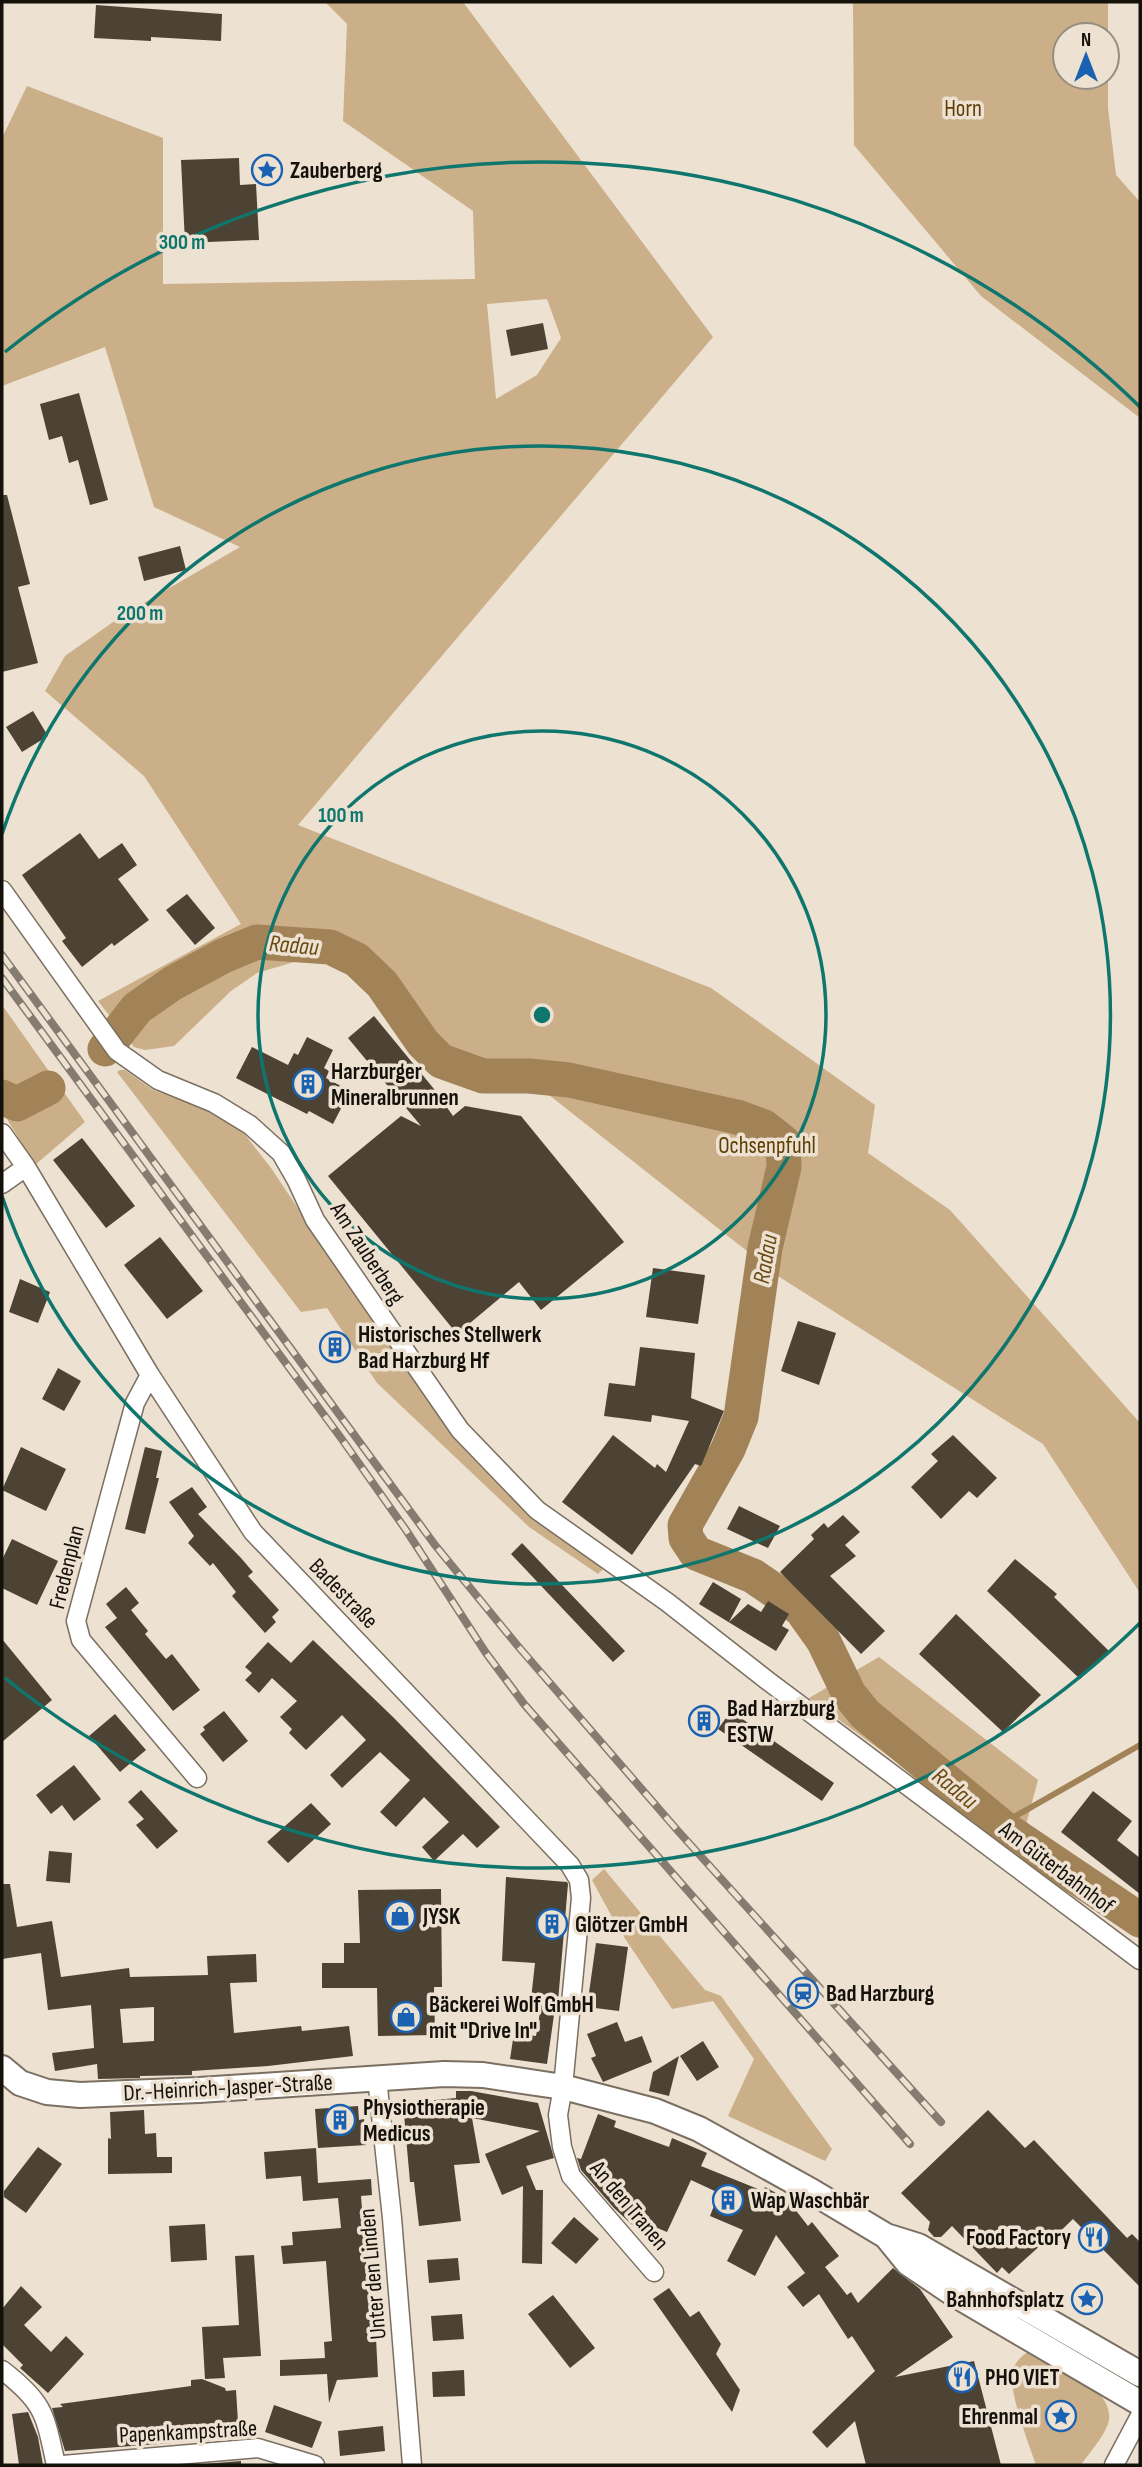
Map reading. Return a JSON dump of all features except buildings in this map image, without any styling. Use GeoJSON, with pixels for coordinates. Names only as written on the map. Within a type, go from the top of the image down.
{"type":"FeatureCollection","features":[{"type":"Feature","properties":{"kind":"main road","name":"Dr.-Heinrich-Jasper-Straße"},"geometry":{"type":"LineString","coordinates":[[2,2068],[20,2083],[47,2092],[80,2095],[212,2090],[444,2074],[484,2075],[563,2087],[655,2111],[699,2129],[886,2236],[918,2246],[1140,2374]]}},
{"type":"Feature","properties":{"kind":"main road","name":"Dr.-Heinrich-Jasper-Straße"},"geometry":{"type":"LineString","coordinates":[[886,2236],[908,2263],[954,2294],[1140,2403]]}},
{"type":"Feature","properties":{"kind":"street","name":"Am Zauberberg"},"geometry":{"type":"LineString","coordinates":[[2,890],[117,1051],[158,1080],[214,1103],[250,1125],[281,1153],[315,1220],[460,1430],[537,1510],[667,1602],[878,1763]]}},
{"type":"Feature","properties":{"kind":"street","name":"Badestraße"},"geometry":{"type":"LineString","coordinates":[[2,1133],[26,1167],[150,1375],[253,1532],[570,1865],[579,1880],[581,1898],[563,2087]]}},
{"type":"Feature","properties":{"kind":"street"},"geometry":{"type":"LineString","coordinates":[[2,1184],[26,1167]]}},
{"type":"Feature","properties":{"kind":"street","name":"Fredenplan"},"geometry":{"type":"LineString","coordinates":[[150,1375],[135,1403],[76,1621],[81,1640],[197,1778]]}},
{"type":"Feature","properties":{"kind":"street","name":"Am Güterbahnhof"},"geometry":{"type":"LineString","coordinates":[[878,1763],[1140,1960]]}},
{"type":"Feature","properties":{"kind":"street","name":"Unter den Linden"},"geometry":{"type":"LineString","coordinates":[[377,2078],[392,2218],[412,2465]]}},
{"type":"Feature","properties":{"kind":"street","name":"An den Tranen"},"geometry":{"type":"LineString","coordinates":[[563,2087],[558,2115],[562,2147],[571,2176],[654,2272]]}},
{"type":"Feature","properties":{"kind":"street"},"geometry":{"type":"LineString","coordinates":[[1010,2327],[1026,2307]]}},
{"type":"Feature","properties":{"kind":"street"},"geometry":{"type":"LineString","coordinates":[[2,2370],[36,2401],[41,2409],[56,2465]]}},
{"type":"Feature","properties":{"kind":"street"},"geometry":{"type":"LineString","coordinates":[[1114,2465],[1140,2416]]}},
{"type":"Feature","properties":{"kind":"street","name":"Papenkampstraße"},"geometry":{"type":"LineString","coordinates":[[63,2465],[258,2448],[314,2465]]}},
{"type":"Feature","properties":{"kind":"green space","name":"Ochsenpfuhl"},"geometry":{"type":"Polygon","coordinates":[[[325,2],[463,2],[713,337],[298,825],[711,988],[875,1105],[868,1153],[950,1210],[1140,1423],[1140,1593],[1043,1444],[781,1278],[530,1080],[400,1025],[338,966],[315,959],[257,973],[231,991],[174,1046],[145,1050],[134,1047],[98,1001],[241,924],[144,776],[45,691],[65,656],[123,615],[240,547],[154,507],[105,347],[2,386],[2,138],[27,86],[163,138],[163,284],[475,279],[473,211],[343,121],[347,24],[325,2]],[[547,299],[487,304],[496,399],[537,375],[561,338],[547,299]]]}},
{"type":"Feature","properties":{"kind":"green space","name":"Horn"},"geometry":{"type":"Polygon","coordinates":[[[853,2],[1108,2],[1108,21],[1051,21],[1051,91],[1108,91],[1116,175],[1140,202],[1140,418],[981,296],[854,145],[853,2]]]}},
{"type":"Feature","properties":{"kind":"green space"},"geometry":{"type":"Polygon","coordinates":[[[2,1005],[85,1122],[35,1165],[2,1111],[2,1005]]]}},
{"type":"Feature","properties":{"kind":"green space"},"geometry":{"type":"Polygon","coordinates":[[[125,1070],[153,1090],[211,1111],[239,1127],[271,1168],[456,1440],[604,1568],[598,1574],[529,1527],[377,1383],[327,1308],[301,1312],[117,1072],[125,1070]]]}},
{"type":"Feature","properties":{"kind":"green space"},"geometry":{"type":"Polygon","coordinates":[[[879,1657],[1038,1780],[1019,1851],[809,1698],[879,1657]]]}},
{"type":"Feature","properties":{"kind":"green space"},"geometry":{"type":"Polygon","coordinates":[[[604,1869],[705,1990],[721,1996],[832,2149],[825,2161],[728,2116],[754,2059],[713,2001],[672,2009],[618,1928],[592,1880],[604,1869]]]}},
{"type":"Feature","properties":{"kind":"green space"},"geometry":{"type":"Polygon","coordinates":[[[1031,2350],[1083,2379],[1104,2400],[1109,2411],[1108,2424],[1081,2465],[1036,2465],[1020,2417],[1012,2379],[1016,2363],[1031,2350]]]}},
{"type":"Feature","properties":{"kind":"waterway","name":"Radau"},"geometry":{"type":"LineString","coordinates":[[105,1049],[137,1008],[173,983],[223,956],[257,942],[330,947],[357,960],[382,984],[423,1043],[441,1061],[483,1076],[529,1076],[569,1080],[737,1117],[764,1127],[783,1142],[784,1167],[765,1248],[741,1417],[728,1449],[685,1525],[686,1538],[696,1553],[753,1576],[801,1609],[823,1640],[849,1694],[865,1714],[1005,1829],[1140,1920]]}},
{"type":"Feature","properties":{"kind":"waterway","name":"Radau"},"geometry":{"type":"LineString","coordinates":[[2,1097],[17,1104],[48,1088]]}},
{"type":"Feature","properties":{"kind":"waterway"},"geometry":{"type":"LineString","coordinates":[[1000,1825],[1140,1745]]}},
{"type":"Feature","properties":{"kind":"railway"},"geometry":{"type":"LineString","coordinates":[[2,955],[435,1545],[517,1645],[678,1831],[941,2122]]}},
{"type":"Feature","properties":{"kind":"railway"},"geometry":{"type":"LineString","coordinates":[[2,978],[341,1438],[406,1530],[486,1653],[524,1704],[910,2144]]}},
{"type":"Feature","properties":{"kind":"place","name":"Zauberberg"},"geometry":{"type":"Point","coordinates":[267,170]}},
{"type":"Feature","properties":{"kind":"place","name":"Harzburger Mineralbrunnen"},"geometry":{"type":"Point","coordinates":[308,1084]}},
{"type":"Feature","properties":{"kind":"place","name":"Historisches Stellwerk Bad Harzburg Hf"},"geometry":{"type":"Point","coordinates":[335,1347]}},
{"type":"Feature","properties":{"kind":"place","name":"Bad Harzburg ESTW"},"geometry":{"type":"Point","coordinates":[704,1721]}},
{"type":"Feature","properties":{"kind":"place","name":"JYSK"},"geometry":{"type":"Point","coordinates":[400,1916]}},
{"type":"Feature","properties":{"kind":"place","name":"Glötzer GmbH"},"geometry":{"type":"Point","coordinates":[552,1924]}},
{"type":"Feature","properties":{"kind":"place","name":"Bad Harzburg"},"geometry":{"type":"Point","coordinates":[803,1993]}},
{"type":"Feature","properties":{"kind":"place","name":"Bäckerei Wolf GmbH mit \"Drive In\""},"geometry":{"type":"Point","coordinates":[406,2017]}},
{"type":"Feature","properties":{"kind":"place","name":"Physiotherapie Medicus"},"geometry":{"type":"Point","coordinates":[340,2120]}},
{"type":"Feature","properties":{"kind":"place","name":"Wap Waschbär"},"geometry":{"type":"Point","coordinates":[728,2200]}},
{"type":"Feature","properties":{"kind":"place","name":"Food Factory"},"geometry":{"type":"Point","coordinates":[1094,2237]}},
{"type":"Feature","properties":{"kind":"place","name":"Bahnhofsplatz"},"geometry":{"type":"Point","coordinates":[1087,2299]}},
{"type":"Feature","properties":{"kind":"place","name":"PHO VIET"},"geometry":{"type":"Point","coordinates":[962,2377]}},
{"type":"Feature","properties":{"kind":"place","name":"Ehrenmal"},"geometry":{"type":"Point","coordinates":[1061,2416]}}]}
